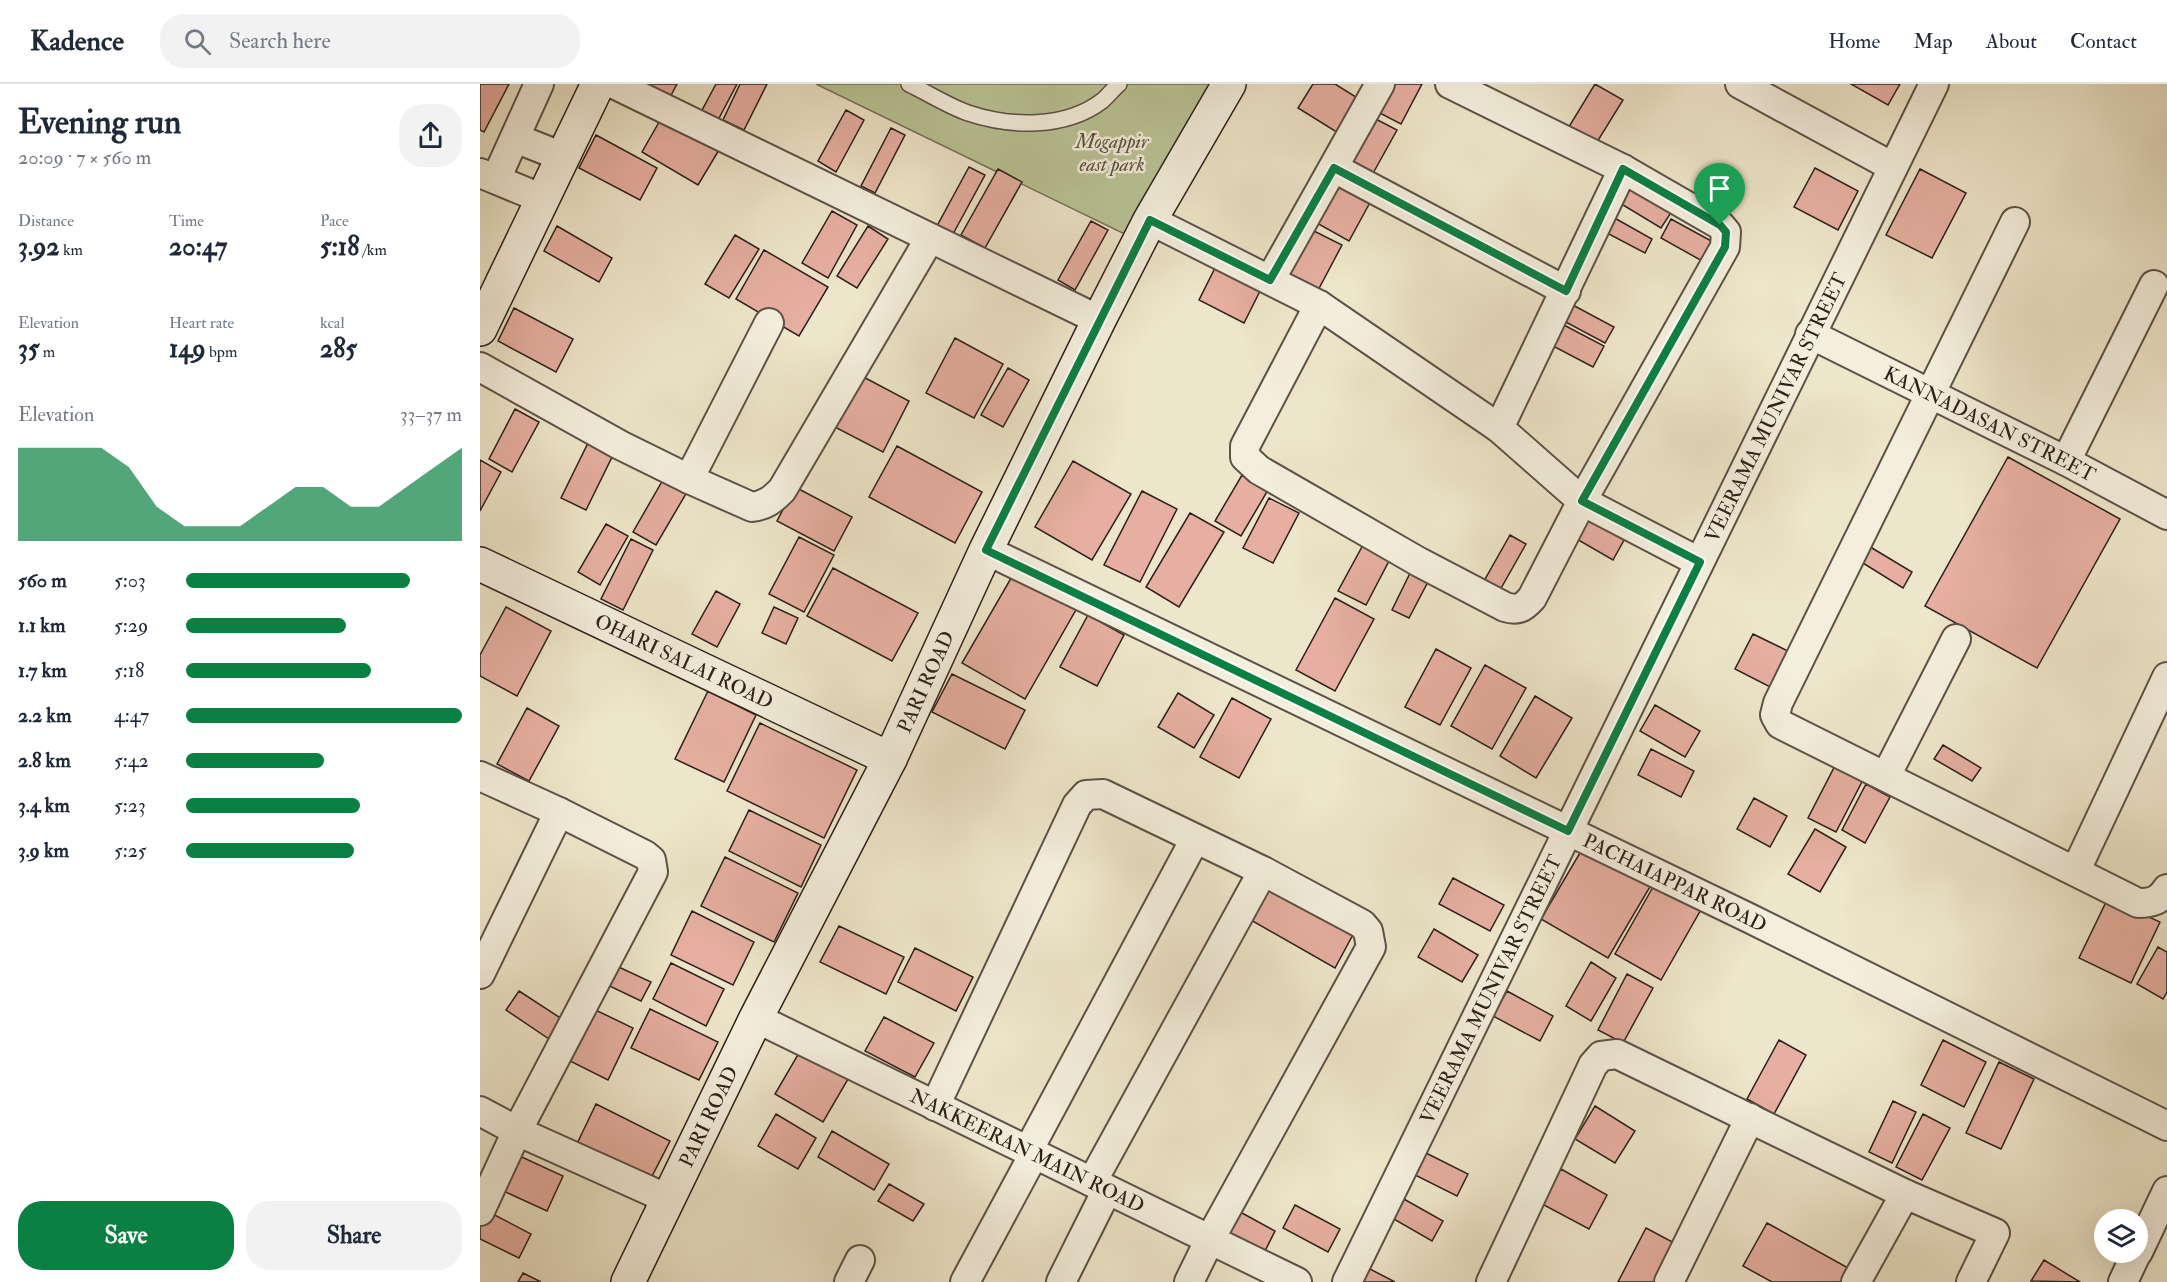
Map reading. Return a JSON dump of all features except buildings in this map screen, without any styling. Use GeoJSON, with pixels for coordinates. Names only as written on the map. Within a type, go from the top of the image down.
{"type":"FeatureCollection","features":[{"type":"Feature","properties":{"kind":"main road"},"geometry":{"type":"LineString","coordinates":[[480,329],[598,84]]}},
{"type":"Feature","properties":{"kind":"main road","name":"PARI ROAD"},"geometry":{"type":"LineString","coordinates":[[628,1282],[756,1018],[890,759],[986,550],[1099,320],[1150,220],[1229,84]]}},
{"type":"Feature","properties":{"kind":"main road","name":"OHARI SALAI ROAD"},"geometry":{"type":"LineString","coordinates":[[480,564],[890,759]]}},
{"type":"Feature","properties":{"kind":"street"},"geometry":{"type":"LineString","coordinates":[[539,84],[515,138],[488,176],[543,199]]}},
{"type":"Feature","properties":{"kind":"street"},"geometry":{"type":"LineString","coordinates":[[614,84],[1099,320]]}},
{"type":"Feature","properties":{"kind":"street"},"geometry":{"type":"LineString","coordinates":[[1270,280],[1380,84]]}},
{"type":"Feature","properties":{"kind":"street"},"geometry":{"type":"LineString","coordinates":[[1319,305],[1245,446],[1245,457],[1258,470],[1419,562],[1504,607],[1514,610],[1523,608],[1532,598],[1582,501],[1725,247],[1727,239],[1726,232],[1720,225],[1623,169],[1450,84]]}},
{"type":"Feature","properties":{"kind":"street"},"geometry":{"type":"LineString","coordinates":[[1740,84],[1893,167]]}},
{"type":"Feature","properties":{"kind":"street","name":"VEERAMA MUNIVAR STREET"},"geometry":{"type":"LineString","coordinates":[[1347,1282],[1934,84]]}},
{"type":"Feature","properties":{"kind":"street"},"geometry":{"type":"LineString","coordinates":[[515,138],[563,157]]}},
{"type":"Feature","properties":{"kind":"street"},"geometry":{"type":"LineString","coordinates":[[1334,168],[1566,291]]}},
{"type":"Feature","properties":{"kind":"street"},"geometry":{"type":"LineString","coordinates":[[1498,428],[1623,169]]}},
{"type":"Feature","properties":{"kind":"street"},"geometry":{"type":"LineString","coordinates":[[1150,220],[1319,305],[1498,428],[1582,501],[1700,562]]}},
{"type":"Feature","properties":{"kind":"street"},"geometry":{"type":"LineString","coordinates":[[2015,222],[1778,703],[1776,715],[1779,724],[2076,870],[2138,903],[2151,903],[2162,897],[2167,889]]}},
{"type":"Feature","properties":{"kind":"street"},"geometry":{"type":"LineString","coordinates":[[480,367],[620,445],[688,479],[752,507],[762,505],[772,501],[782,490],[930,238]]}},
{"type":"Feature","properties":{"kind":"street"},"geometry":{"type":"LineString","coordinates":[[2066,461],[2154,285]]}},
{"type":"Feature","properties":{"kind":"street"},"geometry":{"type":"LineString","coordinates":[[688,479],[769,323]]}},
{"type":"Feature","properties":{"kind":"street","name":"KANNADASAN STREET"},"geometry":{"type":"LineString","coordinates":[[1810,334],[2066,461],[2164,506]]}},
{"type":"Feature","properties":{"kind":"street","name":"PACHAIAPPAR ROAD"},"geometry":{"type":"LineString","coordinates":[[986,550],[1749,918],[2167,1126]]}},
{"type":"Feature","properties":{"kind":"street"},"geometry":{"type":"LineString","coordinates":[[1886,776],[1956,639]]}},
{"type":"Feature","properties":{"kind":"street"},"geometry":{"type":"LineString","coordinates":[[2076,870],[2167,677]]}},
{"type":"Feature","properties":{"kind":"street"},"geometry":{"type":"LineString","coordinates":[[480,776],[645,855],[651,860],[653,872],[517,1131],[480,1211]]}},
{"type":"Feature","properties":{"kind":"street"},"geometry":{"type":"LineString","coordinates":[[935,1106],[1077,805],[1086,795],[1103,794],[1263,871],[1362,924],[1368,931],[1371,947],[1210,1239],[1189,1282]]}},
{"type":"Feature","properties":{"kind":"street"},"geometry":{"type":"LineString","coordinates":[[480,975],[559,812]]}},
{"type":"Feature","properties":{"kind":"street"},"geometry":{"type":"LineString","coordinates":[[965,1282],[1195,839]]}},
{"type":"Feature","properties":{"kind":"street"},"geometry":{"type":"LineString","coordinates":[[1061,1282],[1100,1186],[1263,871]]}},
{"type":"Feature","properties":{"kind":"street","name":"NAKKEERAN MAIN ROAD"},"geometry":{"type":"LineString","coordinates":[[756,1018],[1297,1282]]}},
{"type":"Feature","properties":{"kind":"street"},"geometry":{"type":"LineString","coordinates":[[1491,1282],[1593,1065],[1601,1056],[1617,1054],[1905,1194],[1995,1233],[1971,1282]]}},
{"type":"Feature","properties":{"kind":"street"},"geometry":{"type":"LineString","coordinates":[[480,1111],[517,1131],[668,1199]]}},
{"type":"Feature","properties":{"kind":"street"},"geometry":{"type":"LineString","coordinates":[[1669,1282],[1750,1118]]}},
{"type":"Feature","properties":{"kind":"street"},"geometry":{"type":"LineString","coordinates":[[2148,1230],[2167,1191]]}},
{"type":"Feature","properties":{"kind":"street"},"geometry":{"type":"LineString","coordinates":[[1856,1282],[1905,1194]]}},
{"type":"Feature","properties":{"kind":"street"},"geometry":{"type":"LineString","coordinates":[[2123,1282],[2132,1263]]}},
{"type":"Feature","properties":{"kind":"lane"},"geometry":{"type":"LineString","coordinates":[[909,84],[966,112],[1020,124],[1046,122],[1072,116],[1102,101],[1119,84]]}},
{"type":"Feature","properties":{"kind":"green space","name":"Mogappir east park"},"geometry":{"type":"Polygon","coordinates":[[[816,84],[1229,84],[1139,241],[816,84]]]}},
{"type":"Feature","properties":{"kind":"route"},"geometry":{"type":"LineString","coordinates":[[1334,168],[1566,291],[1623,169],[1720,225],[1726,232],[1725,247],[1582,501],[1700,562],[1568,831],[986,550],[1150,220],[1270,280],[1334,168]]}}]}
